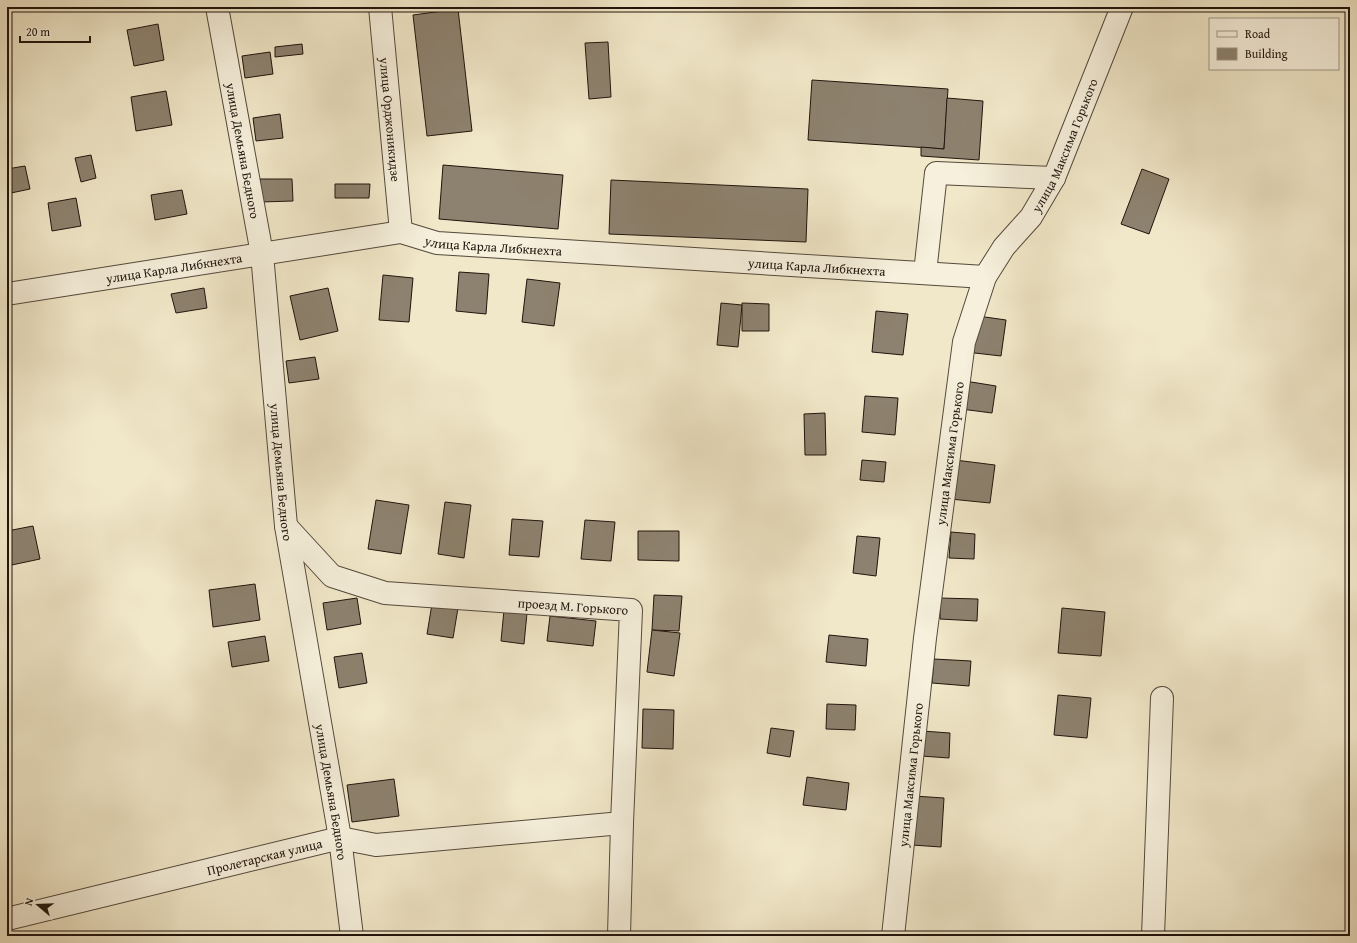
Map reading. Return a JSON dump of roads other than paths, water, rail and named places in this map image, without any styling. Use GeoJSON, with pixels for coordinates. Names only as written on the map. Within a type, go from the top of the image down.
{"type":"FeatureCollection","features":[{"type":"Feature","properties":{"kind":"street","name":"улица Демьяна Бедного"},"geometry":{"type":"LineString","coordinates":[[217,7],[262,254],[286,526],[340,838],[352,936]]}},
{"type":"Feature","properties":{"kind":"street","name":"улица Орджоникидзе"},"geometry":{"type":"LineString","coordinates":[[380,7],[401,232]]}},
{"type":"Feature","properties":{"kind":"street","name":"улица Максима Горького"},"geometry":{"type":"LineString","coordinates":[[894,936],[925,638],[964,342],[985,277],[1004,247],[1031,217],[1054,178],[1122,7]]}},
{"type":"Feature","properties":{"kind":"street"},"geometry":{"type":"LineString","coordinates":[[925,274],[936,173],[1054,178]]}},
{"type":"Feature","properties":{"kind":"street","name":"улица Карла Либкнехта"},"geometry":{"type":"LineString","coordinates":[[7,294],[401,232],[437,243],[985,277]]}},
{"type":"Feature","properties":{"kind":"street","name":"проезд М. Горького"},"geometry":{"type":"LineString","coordinates":[[286,526],[332,576],[384,593],[631,610],[619,936]]}},
{"type":"Feature","properties":{"kind":"street"},"geometry":{"type":"LineString","coordinates":[[1153,936],[1162,698]]}},
{"type":"Feature","properties":{"kind":"street","name":"Пролетарская улица"},"geometry":{"type":"LineString","coordinates":[[7,919],[340,838],[376,845],[622,823]]}}]}
